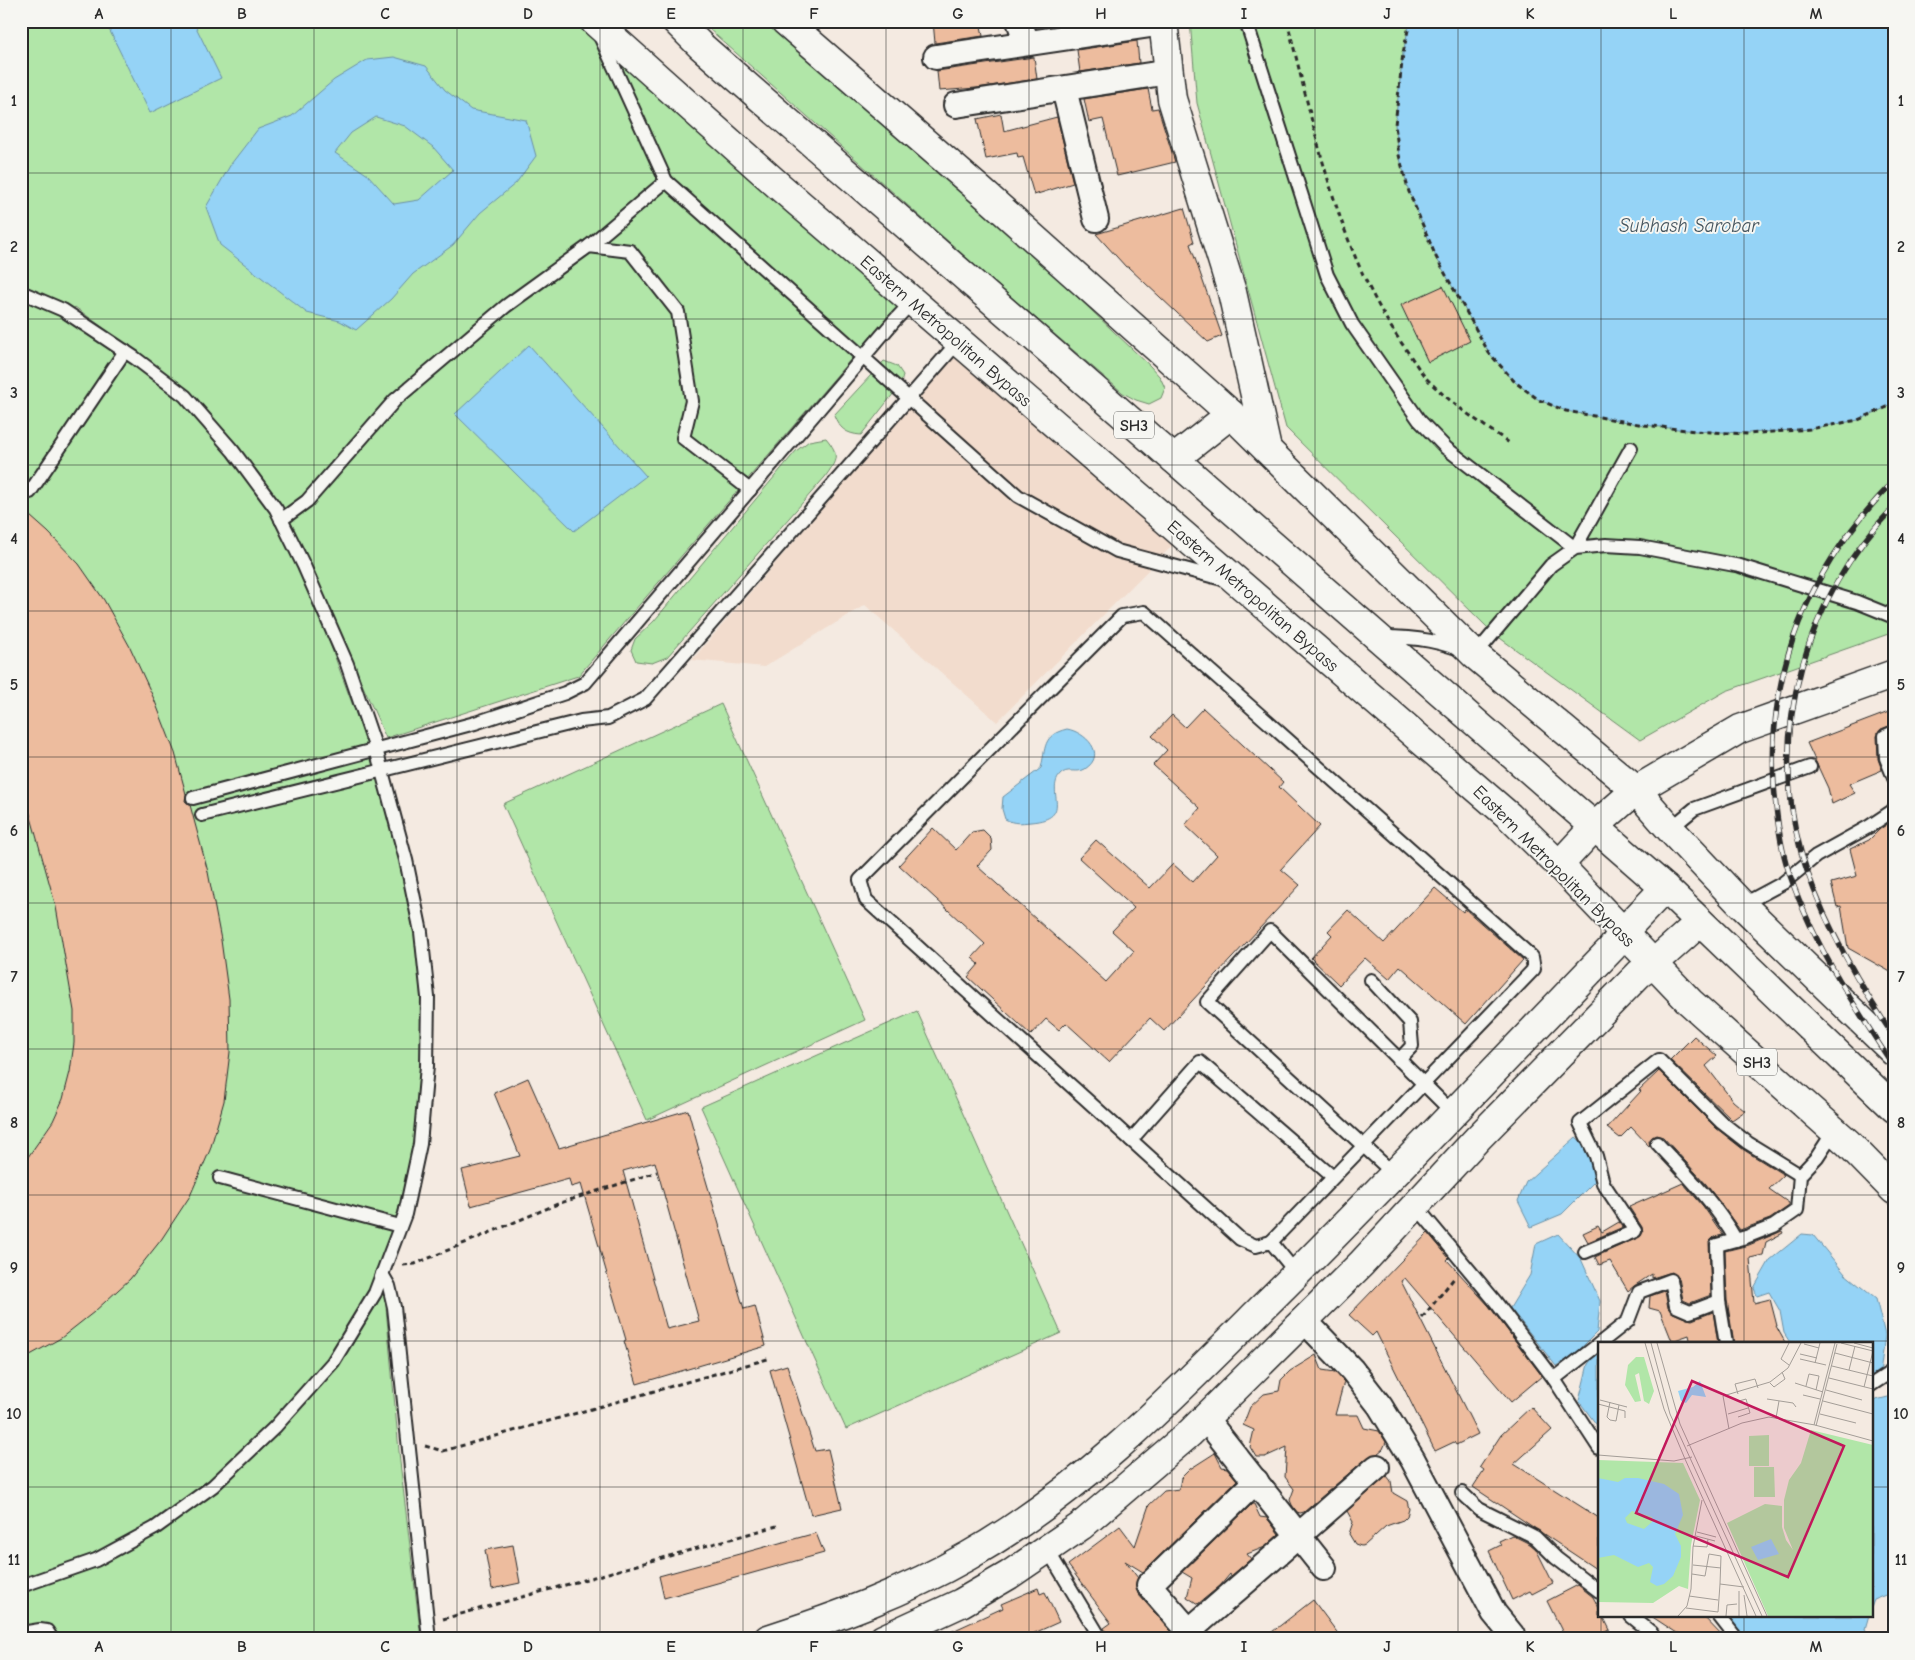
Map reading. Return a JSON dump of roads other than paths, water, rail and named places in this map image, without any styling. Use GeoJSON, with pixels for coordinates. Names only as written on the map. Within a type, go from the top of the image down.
{"type":"FeatureCollection","features":[{"type":"Feature","properties":{"kind":"main road","name":"Eastern Metropolitan Bypass"},"geometry":{"type":"LineString","coordinates":[[593,21],[778,186],[1509,816],[1559,865],[1690,1002],[1834,1131],[1894,1190]]}},
{"type":"Feature","properties":{"kind":"main road","name":"SH3"},"geometry":{"type":"LineString","coordinates":[[676,21],[1665,888],[1894,1108]]}},
{"type":"Feature","properties":{"kind":"main road"},"geometry":{"type":"LineString","coordinates":[[785,21],[981,191],[1231,414],[1474,655],[1636,790],[1742,905],[1894,1052]]}},
{"type":"Feature","properties":{"kind":"main road"},"geometry":{"type":"LineString","coordinates":[[1164,22],[1172,99],[1232,292],[1267,449]]}},
{"type":"Feature","properties":{"kind":"main road"},"geometry":{"type":"LineString","coordinates":[[1174,459],[1231,414]]}},
{"type":"Feature","properties":{"kind":"main road"},"geometry":{"type":"LineString","coordinates":[[1559,865],[1595,826],[1636,790],[1740,729],[1894,674]]}},
{"type":"Feature","properties":{"kind":"main road"},"geometry":{"type":"LineString","coordinates":[[768,1639],[860,1607],[943,1569],[1027,1518],[1087,1472],[1164,1405],[1297,1274],[1612,948],[1622,932],[1665,888]]}},
{"type":"Feature","properties":{"kind":"main road"},"geometry":{"type":"LineString","coordinates":[[883,1639],[975,1596],[1081,1526],[1111,1502],[1206,1418],[1304,1320],[1478,1138],[1639,974],[1654,964],[1700,922]]}},
{"type":"Feature","properties":{"kind":"main road"},"geometry":{"type":"LineString","coordinates":[[1087,1472],[1111,1502]]}},
{"type":"Feature","properties":{"kind":"street"},"geometry":{"type":"LineString","coordinates":[[936,57],[1023,32],[1164,22]]}},
{"type":"Feature","properties":{"kind":"street"},"geometry":{"type":"LineString","coordinates":[[956,105],[1169,72]]}},
{"type":"Feature","properties":{"kind":"street"},"geometry":{"type":"LineString","coordinates":[[1064,89],[1096,219]]}},
{"type":"Feature","properties":{"kind":"street"},"geometry":{"type":"LineString","coordinates":[[1304,1320],[1352,1370],[1380,1406],[1413,1460],[1494,1613],[1514,1638]]}},
{"type":"Feature","properties":{"kind":"street"},"geometry":{"type":"LineString","coordinates":[[1206,1418],[1324,1568]]}},
{"type":"Feature","properties":{"kind":"street"},"geometry":{"type":"LineString","coordinates":[[1256,1481],[1149,1585],[1192,1635],[1298,1534],[1377,1467]]}},
{"type":"Feature","properties":{"kind":"lane"},"geometry":{"type":"LineString","coordinates":[[593,21],[666,181],[1018,496],[1117,551],[1238,583]]}},
{"type":"Feature","properties":{"kind":"lane"},"geometry":{"type":"LineString","coordinates":[[1246,21],[1326,275],[1352,324],[1419,420],[1446,448],[1575,548],[1606,545],[1640,547],[1740,566],[1857,602],[1894,617]]}},
{"type":"Feature","properties":{"kind":"lane"},"geometry":{"type":"LineString","coordinates":[[281,520],[308,501],[395,400],[506,306],[589,246],[666,181]]}},
{"type":"Feature","properties":{"kind":"lane"},"geometry":{"type":"LineString","coordinates":[[589,246],[630,251],[678,312],[692,401],[683,438],[750,490]]}},
{"type":"Feature","properties":{"kind":"lane"},"geometry":{"type":"LineString","coordinates":[[21,292],[63,310],[125,351],[185,396],[233,451],[276,510],[304,566],[347,664],[376,749],[408,869],[421,932],[428,997],[427,1066],[420,1144],[405,1214],[374,1293],[333,1362],[275,1427],[213,1486],[155,1528],[96,1560],[21,1586]]}},
{"type":"Feature","properties":{"kind":"lane"},"geometry":{"type":"LineString","coordinates":[[193,798],[476,723],[565,693],[585,683],[912,302]]}},
{"type":"Feature","properties":{"kind":"lane"},"geometry":{"type":"LineString","coordinates":[[202,815],[580,721],[608,718],[645,700],[958,342]]}},
{"type":"Feature","properties":{"kind":"lane"},"geometry":{"type":"LineString","coordinates":[[30,492],[125,351]]}},
{"type":"Feature","properties":{"kind":"lane"},"geometry":{"type":"LineString","coordinates":[[1379,638],[1409,637],[1428,639],[1474,655],[1551,565],[1575,548],[1631,448]]}},
{"type":"Feature","properties":{"kind":"lane"},"geometry":{"type":"LineString","coordinates":[[1144,612],[1532,957],[1534,969],[1424,1084],[1271,1242],[1256,1246],[1240,1239],[866,900],[860,880],[1122,616],[1144,612]]}},
{"type":"Feature","properties":{"kind":"lane"},"geometry":{"type":"LineString","coordinates":[[1894,732],[1885,736],[1886,758],[1894,778]]}},
{"type":"Feature","properties":{"kind":"lane"},"geometry":{"type":"LineString","coordinates":[[1670,829],[1694,809],[1810,767]]}},
{"type":"Feature","properties":{"kind":"lane"},"geometry":{"type":"LineString","coordinates":[[1742,905],[1783,883],[1816,856],[1870,826],[1894,810]]}},
{"type":"Feature","properties":{"kind":"lane"},"geometry":{"type":"LineString","coordinates":[[1394,1174],[1207,1002],[1270,931],[1453,1113]]}},
{"type":"Feature","properties":{"kind":"lane"},"geometry":{"type":"LineString","coordinates":[[1371,980],[1410,1022],[1412,1046],[1400,1060]]}},
{"type":"Feature","properties":{"kind":"lane"},"geometry":{"type":"LineString","coordinates":[[1585,1252],[1635,1231],[1603,1183],[1596,1156],[1580,1123],[1659,1060],[1721,1122],[1748,1143],[1800,1176]]}},
{"type":"Feature","properties":{"kind":"lane"},"geometry":{"type":"LineString","coordinates":[[1131,1140],[1200,1062],[1333,1178]]}},
{"type":"Feature","properties":{"kind":"lane"},"geometry":{"type":"LineString","coordinates":[[1726,1342],[1719,1301],[1717,1245],[1774,1226],[1797,1210],[1800,1176],[1817,1157],[1834,1131]]}},
{"type":"Feature","properties":{"kind":"lane"},"geometry":{"type":"LineString","coordinates":[[1657,1143],[1722,1215],[1736,1240]]}},
{"type":"Feature","properties":{"kind":"lane"},"geometry":{"type":"LineString","coordinates":[[220,1178],[400,1226]]}},
{"type":"Feature","properties":{"kind":"lane"},"geometry":{"type":"LineString","coordinates":[[1416,1205],[1495,1302],[1554,1379],[1598,1446]]}},
{"type":"Feature","properties":{"kind":"lane"},"geometry":{"type":"LineString","coordinates":[[1271,1242],[1297,1274]]}},
{"type":"Feature","properties":{"kind":"lane"},"geometry":{"type":"LineString","coordinates":[[383,1270],[394,1307],[429,1639]]}},
{"type":"Feature","properties":{"kind":"lane"},"geometry":{"type":"LineString","coordinates":[[1602,1342],[1628,1321],[1639,1292],[1671,1280],[1676,1306],[1690,1312],[1719,1301]]}},
{"type":"Feature","properties":{"kind":"lane"},"geometry":{"type":"LineString","coordinates":[[1554,1379],[1598,1345]]}},
{"type":"Feature","properties":{"kind":"lane"},"geometry":{"type":"LineString","coordinates":[[1872,1384],[1894,1370]]}},
{"type":"Feature","properties":{"kind":"lane"},"geometry":{"type":"LineString","coordinates":[[1462,1493],[1479,1509],[1535,1537],[1556,1558],[1598,1590]]}},
{"type":"Feature","properties":{"kind":"lane"},"geometry":{"type":"LineString","coordinates":[[1047,1548],[1101,1639]]}},
{"type":"Feature","properties":{"kind":"lane"},"geometry":{"type":"LineString","coordinates":[[1633,1618],[1652,1633],[1641,1639]]}},
{"type":"Feature","properties":{"kind":"lane"},"geometry":{"type":"LineString","coordinates":[[1721,1618],[1737,1639]]}},
{"type":"Feature","properties":{"kind":"lane"},"geometry":{"type":"LineString","coordinates":[[21,1633],[40,1630],[47,1631],[52,1639]]}},
{"type":"Feature","properties":{"kind":"water"},"geometry":{"type":"Polygon","coordinates":[[[105,21],[193,21],[221,78],[150,113],[105,21]]]}},
{"type":"Feature","properties":{"kind":"water","name":"Subhash Sarobar"},"geometry":{"type":"Polygon","coordinates":[[[1410,21],[1723,21],[1755,25],[1774,21],[1856,21],[1875,23],[1894,21],[1894,404],[1858,420],[1810,429],[1748,433],[1695,431],[1644,425],[1566,411],[1539,400],[1515,382],[1489,353],[1436,257],[1409,192],[1399,155],[1395,125],[1403,53],[1410,21]]]}},
{"type":"Feature","properties":{"kind":"water"},"geometry":{"type":"Polygon","coordinates":[[[394,57],[426,66],[445,90],[471,110],[526,120],[536,156],[516,183],[480,213],[453,245],[413,274],[391,299],[356,330],[340,321],[307,313],[220,245],[206,207],[231,164],[258,129],[292,116],[334,80],[367,60],[394,57]],[[376,117],[351,133],[335,153],[368,175],[394,204],[419,200],[453,170],[433,147],[405,126],[376,117]]]}},
{"type":"Feature","properties":{"kind":"water"},"geometry":{"type":"Polygon","coordinates":[[[529,345],[646,476],[574,531],[455,414],[529,345]]]}},
{"type":"Feature","properties":{"kind":"water"},"geometry":{"type":"Polygon","coordinates":[[[1067,729],[1081,734],[1091,744],[1094,751],[1092,763],[1085,769],[1066,771],[1060,775],[1055,789],[1056,810],[1052,815],[1044,820],[1024,823],[1008,821],[1005,819],[1002,809],[1003,797],[1041,768],[1046,743],[1053,735],[1067,729]]]}},
{"type":"Feature","properties":{"kind":"water"},"geometry":{"type":"Polygon","coordinates":[[[1576,1137],[1590,1150],[1595,1181],[1562,1214],[1531,1227],[1518,1201],[1526,1182],[1576,1137]]]}},
{"type":"Feature","properties":{"kind":"water"},"geometry":{"type":"Polygon","coordinates":[[[1558,1234],[1581,1259],[1600,1301],[1597,1332],[1573,1356],[1556,1366],[1510,1308],[1530,1275],[1536,1244],[1558,1234]]]}},
{"type":"Feature","properties":{"kind":"water"},"geometry":{"type":"Polygon","coordinates":[[[1802,1234],[1813,1235],[1845,1274],[1876,1299],[1885,1335],[1880,1374],[1872,1377],[1872,1342],[1790,1342],[1784,1333],[1780,1311],[1769,1292],[1757,1296],[1754,1288],[1770,1260],[1802,1234]]]}},
{"type":"Feature","properties":{"kind":"water"},"geometry":{"type":"Polygon","coordinates":[[[1598,1351],[1598,1427],[1579,1401],[1588,1364],[1598,1351]]]}},
{"type":"Feature","properties":{"kind":"water"},"geometry":{"type":"Polygon","coordinates":[[[1894,1397],[1894,1592],[1874,1600],[1872,1605],[1872,1466],[1874,1463],[1872,1449],[1872,1401],[1894,1397]]]}},
{"type":"Feature","properties":{"kind":"water"},"geometry":{"type":"Polygon","coordinates":[[[1728,1618],[1868,1618],[1865,1630],[1872,1639],[1745,1639],[1728,1618]]]}},
{"type":"Feature","properties":{"kind":"railway"},"geometry":{"type":"LineString","coordinates":[[1894,481],[1865,513],[1839,547],[1818,583],[1800,620],[1787,659],[1778,699],[1774,741],[1774,785],[1778,824],[1786,863],[1796,891],[1819,943],[1833,969],[1894,1067]]}},
{"type":"Feature","properties":{"kind":"railway"},"geometry":{"type":"LineString","coordinates":[[1894,507],[1863,542],[1838,581],[1817,623],[1802,667],[1792,713],[1789,759],[1792,806],[1801,852],[1818,900],[1853,971],[1894,1037]]}}]}
